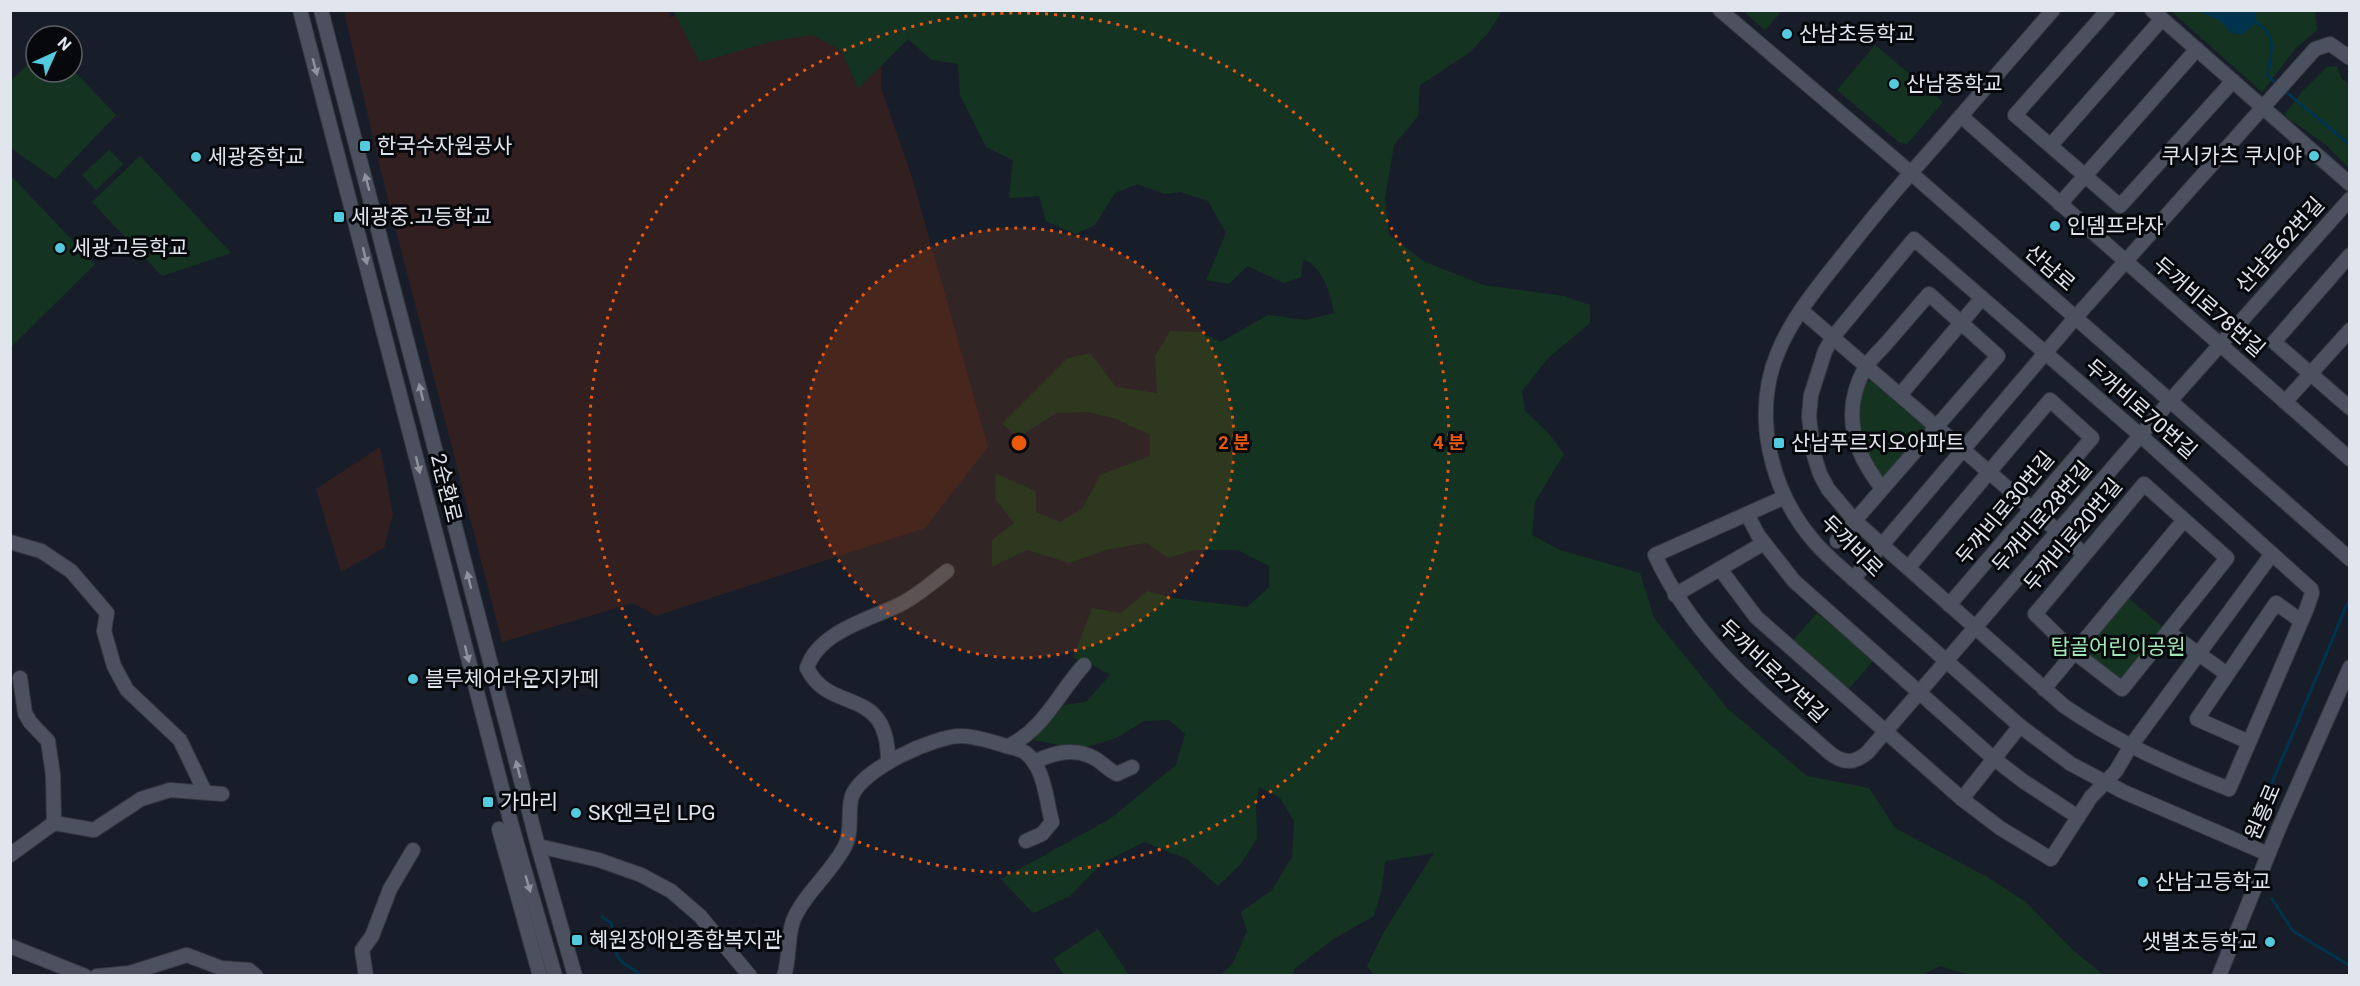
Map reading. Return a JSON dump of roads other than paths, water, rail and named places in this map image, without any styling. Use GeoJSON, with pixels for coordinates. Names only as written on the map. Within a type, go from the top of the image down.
{"type":"FeatureCollection","features":[{"type":"Feature","properties":{"kind":"street","name":"2순환로"},"geometry":{"type":"LineString","coordinates":[[300,10],[512,827],[555,975]]}},
{"type":"Feature","properties":{"kind":"street","name":"2순환로"},"geometry":{"type":"LineString","coordinates":[[321,10],[538,846],[575,975]]}},
{"type":"Feature","properties":{"kind":"street","name":"산남로"},"geometry":{"type":"LineString","coordinates":[[1720,10],[1911,173],[2349,559]]}},
{"type":"Feature","properties":{"kind":"street","name":"두꺼비로"},"geometry":{"type":"LineString","coordinates":[[2053,10],[1886,201],[1801,310],[1777,354],[1768,386],[1766,423],[1773,466],[1785,496],[1812,540],[2020,726],[2064,758],[2105,783],[2268,854]]}},
{"type":"Feature","properties":{"kind":"street"},"geometry":{"type":"LineString","coordinates":[[2108,10],[2015,115],[2120,206],[2233,81]]}},
{"type":"Feature","properties":{"kind":"street"},"geometry":{"type":"LineString","coordinates":[[2051,145],[2157,15],[2349,184]]}},
{"type":"Feature","properties":{"kind":"street"},"geometry":{"type":"LineString","coordinates":[[1853,579],[2075,318],[2315,49],[2330,44],[2349,58]]}},
{"type":"Feature","properties":{"kind":"street"},"geometry":{"type":"LineString","coordinates":[[2060,204],[2197,49]]}},
{"type":"Feature","properties":{"kind":"street","name":"두꺼비로78번길"},"geometry":{"type":"LineString","coordinates":[[1961,116],[2349,459]]}},
{"type":"Feature","properties":{"kind":"street","name":"산남로62번길"},"geometry":{"type":"LineString","coordinates":[[2170,400],[2349,199]]}},
{"type":"Feature","properties":{"kind":"street","name":"두꺼비로70번길"},"geometry":{"type":"LineString","coordinates":[[1833,337],[1914,240],[2140,435],[2311,589],[2312,593],[2301,621],[2229,789],[2130,747]]}},
{"type":"Feature","properties":{"kind":"street"},"geometry":{"type":"LineString","coordinates":[[2348,405],[2274,342],[2349,255]]}},
{"type":"Feature","properties":{"kind":"street"},"geometry":{"type":"LineString","coordinates":[[1838,541],[1998,356],[1929,294],[1866,366],[1855,395],[1853,430],[1856,445],[1864,463],[1882,488]]}},
{"type":"Feature","properties":{"kind":"street"},"geometry":{"type":"LineString","coordinates":[[1900,394],[1982,298]]}},
{"type":"Feature","properties":{"kind":"street"},"geometry":{"type":"LineString","coordinates":[[1801,310],[2084,554]]}},
{"type":"Feature","properties":{"kind":"street"},"geometry":{"type":"LineString","coordinates":[[2285,402],[2345,334]]}},
{"type":"Feature","properties":{"kind":"street"},"geometry":{"type":"LineString","coordinates":[[1833,337],[1815,375],[1811,395],[1810,435],[1820,474],[1839,504],[1881,545],[2044,689],[2091,725],[2130,747]]}},
{"type":"Feature","properties":{"kind":"street","name":"두꺼비로30번길"},"geometry":{"type":"LineString","coordinates":[[1949,605],[2092,438],[2050,400],[1989,472]]}},
{"type":"Feature","properties":{"kind":"street","name":"두꺼비로28번길"},"geometry":{"type":"LineString","coordinates":[[1946,661],[2170,400]]}},
{"type":"Feature","properties":{"kind":"street"},"geometry":{"type":"LineString","coordinates":[[1908,568],[1989,472]]}},
{"type":"Feature","properties":{"kind":"street","name":"두꺼비로20번길"},"geometry":{"type":"LineString","coordinates":[[2144,484],[2184,520],[2227,558],[2122,689],[2074,652],[2036,614],[2144,484]]}},
{"type":"Feature","properties":{"kind":"street"},"geometry":{"type":"LineString","coordinates":[[1785,496],[1747,514],[1764,543],[1794,581],[1993,758],[2078,817],[2091,797],[2116,771],[2130,747],[2272,554]]}},
{"type":"Feature","properties":{"kind":"street","name":"두꺼비로27번길"},"geometry":{"type":"LineString","coordinates":[[1747,514],[1654,555],[1675,595],[1703,634],[1726,660],[1839,760],[1856,761],[1867,753],[1946,661]]}},
{"type":"Feature","properties":{"kind":"street"},"geometry":{"type":"LineString","coordinates":[[2044,689],[2184,520]]}},
{"type":"Feature","properties":{"kind":"street"},"geometry":{"type":"LineString","coordinates":[[10,542],[41,551],[71,571],[107,613],[104,631],[114,666],[127,690],[180,740],[205,792]]}},
{"type":"Feature","properties":{"kind":"street"},"geometry":{"type":"LineString","coordinates":[[1675,595],[1764,543]]}},
{"type":"Feature","properties":{"kind":"street","name":"두꺼비로27번길"},"geometry":{"type":"LineString","coordinates":[[1720,569],[1756,617],[1962,799],[2000,828],[2051,859],[2078,817]]}},
{"type":"Feature","properties":{"kind":"street"},"geometry":{"type":"LineString","coordinates":[[888,763],[888,746],[884,729],[877,716],[823,687],[810,675],[807,668],[809,661],[828,640],[844,628],[903,603],[947,571]]}},
{"type":"Feature","properties":{"kind":"street"},"geometry":{"type":"LineString","coordinates":[[2249,742],[2196,719],[2276,603],[2301,621]]}},
{"type":"Feature","properties":{"kind":"street"},"geometry":{"type":"LineString","coordinates":[[2168,632],[2227,674]]}},
{"type":"Feature","properties":{"kind":"street"},"geometry":{"type":"LineString","coordinates":[[1008,747],[1022,740],[1034,729],[1083,665]]}},
{"type":"Feature","properties":{"kind":"street","name":"원흥로"},"geometry":{"type":"LineString","coordinates":[[2219,975],[2268,854],[2349,667]]}},
{"type":"Feature","properties":{"kind":"street"},"geometry":{"type":"LineString","coordinates":[[20,678],[25,713],[30,722],[48,741],[53,775],[54,823]]}},
{"type":"Feature","properties":{"kind":"street"},"geometry":{"type":"LineString","coordinates":[[1962,799],[2020,726]]}},
{"type":"Feature","properties":{"kind":"street"},"geometry":{"type":"LineString","coordinates":[[784,975],[793,922],[846,844],[852,796],[861,784],[888,763],[918,747],[941,739],[962,736],[1026,752],[1042,779],[1052,822],[1042,834],[1026,841]]}},
{"type":"Feature","properties":{"kind":"street"},"geometry":{"type":"LineString","coordinates":[[1034,762],[1053,753],[1066,751],[1094,758],[1117,774],[1132,767]]}},
{"type":"Feature","properties":{"kind":"street"},"geometry":{"type":"LineString","coordinates":[[10,855],[54,823],[94,830],[141,800],[170,790],[222,794]]}},
{"type":"Feature","properties":{"kind":"street"},"geometry":{"type":"LineString","coordinates":[[499,829],[540,975]]}},
{"type":"Feature","properties":{"kind":"street"},"geometry":{"type":"LineString","coordinates":[[538,846],[599,860],[641,875],[671,891],[700,916],[750,975]]}},
{"type":"Feature","properties":{"kind":"street"},"geometry":{"type":"LineString","coordinates":[[366,975],[362,950],[372,936],[390,889],[413,850]]}},
{"type":"Feature","properties":{"kind":"street"},"geometry":{"type":"LineString","coordinates":[[10,946],[85,975]]}},
{"type":"Feature","properties":{"kind":"street"},"geometry":{"type":"LineString","coordinates":[[97,975],[130,973],[187,955],[221,969],[249,970],[256,975]]}},
{"type":"Feature","properties":{"kind":"water"},"geometry":{"type":"Polygon","coordinates":[[[2199,11],[2256,11],[2256,22],[2243,34],[2234,34],[2220,21],[2199,11]]]}},
{"type":"Feature","properties":{"kind":"waterway"},"geometry":{"type":"LineString","coordinates":[[2253,20],[2267,32],[2270,38],[2268,76],[2277,84]]}},
{"type":"Feature","properties":{"kind":"waterway"},"geometry":{"type":"LineString","coordinates":[[2285,91],[2350,145]]}},
{"type":"Feature","properties":{"kind":"waterway"},"geometry":{"type":"LineString","coordinates":[[2256,821],[2350,597]]}},
{"type":"Feature","properties":{"kind":"waterway"},"geometry":{"type":"LineString","coordinates":[[2272,899],[2293,931],[2350,966]]}},
{"type":"Feature","properties":{"kind":"waterway"},"geometry":{"type":"LineString","coordinates":[[602,917],[611,923],[618,957],[640,976]]}},
{"type":"Feature","properties":{"kind":"place","name":"산남초등학교"},"geometry":{"type":"Point","coordinates":[1787,34]}},
{"type":"Feature","properties":{"kind":"place","name":"산남중학교"},"geometry":{"type":"Point","coordinates":[1894,84]}},
{"type":"Feature","properties":{"kind":"place","name":"한국수자원공사"},"geometry":{"type":"Point","coordinates":[365,146]}},
{"type":"Feature","properties":{"kind":"place","name":"쿠시카츠 쿠시야"},"geometry":{"type":"Point","coordinates":[2314,156]}},
{"type":"Feature","properties":{"kind":"place","name":"세광중학교"},"geometry":{"type":"Point","coordinates":[196,157]}},
{"type":"Feature","properties":{"kind":"place","name":"세광중.고등학교"},"geometry":{"type":"Point","coordinates":[339,217]}},
{"type":"Feature","properties":{"kind":"place","name":"인뎀프라자"},"geometry":{"type":"Point","coordinates":[2055,226]}},
{"type":"Feature","properties":{"kind":"place","name":"세광고등학교"},"geometry":{"type":"Point","coordinates":[60,248]}},
{"type":"Feature","properties":{"kind":"place","name":"산남푸르지오아파트"},"geometry":{"type":"Point","coordinates":[1779,443]}},
{"type":"Feature","properties":{"kind":"place","name":"블루체어라운지카페"},"geometry":{"type":"Point","coordinates":[413,679]}},
{"type":"Feature","properties":{"kind":"place","name":"가마리"},"geometry":{"type":"Point","coordinates":[488,802]}},
{"type":"Feature","properties":{"kind":"place","name":"SK엔크린 LPG"},"geometry":{"type":"Point","coordinates":[576,813]}},
{"type":"Feature","properties":{"kind":"place","name":"산남고등학교"},"geometry":{"type":"Point","coordinates":[2143,882]}},
{"type":"Feature","properties":{"kind":"place","name":"혜원장애인종합복지관"},"geometry":{"type":"Point","coordinates":[577,940]}},
{"type":"Feature","properties":{"kind":"place","name":"샛별초등학교"},"geometry":{"type":"Point","coordinates":[2270,942]}},
{"type":"Feature","properties":{"kind":"park label","name":"탑골어린이공원"},"geometry":{"type":"Point","coordinates":[2118,647]}}]}
